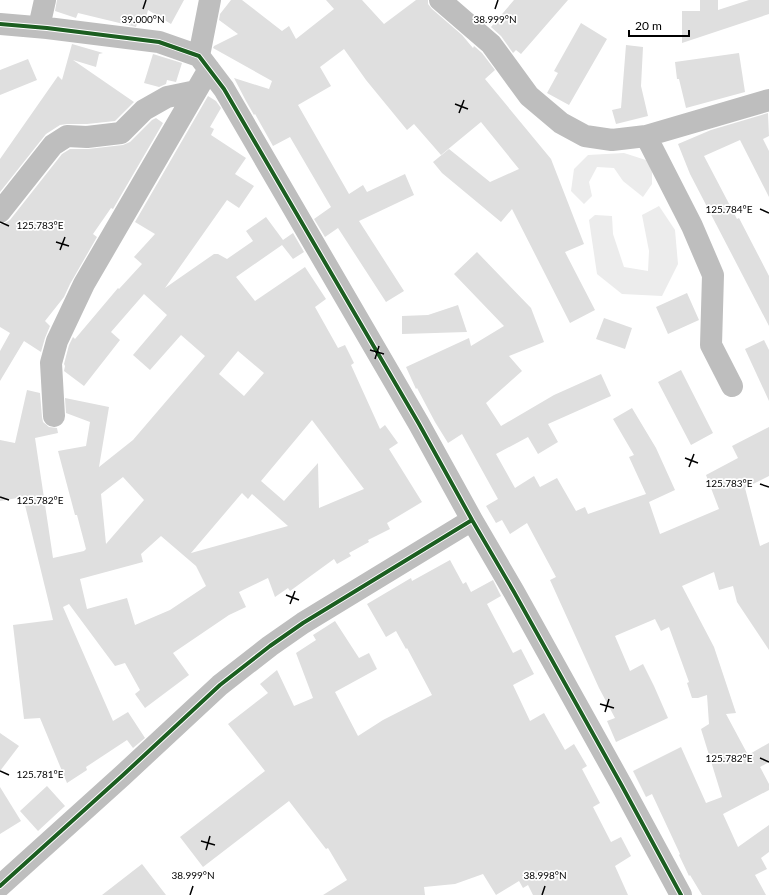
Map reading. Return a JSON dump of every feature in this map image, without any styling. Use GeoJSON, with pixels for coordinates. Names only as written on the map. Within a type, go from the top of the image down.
{"type":"FeatureCollection","features":[{"type":"Feature","properties":{"kind":"street"},"geometry":{"type":"LineString","coordinates":[[39,27],[45,0]]}},
{"type":"Feature","properties":{"kind":"street"},"geometry":{"type":"LineString","coordinates":[[54,416],[51,363],[57,341],[84,284],[196,91],[204,63],[210,0]]}},
{"type":"Feature","properties":{"kind":"street"},"geometry":{"type":"LineString","coordinates":[[440,0],[491,44],[529,96],[561,123],[585,136],[612,140],[646,136],[769,100]]}},
{"type":"Feature","properties":{"kind":"street"},"geometry":{"type":"LineString","coordinates":[[0,24],[39,27],[159,42],[204,63],[224,89],[419,424],[622,786],[681,895]]}},
{"type":"Feature","properties":{"kind":"street"},"geometry":{"type":"LineString","coordinates":[[0,212],[53,145],[67,136],[87,137],[121,133],[144,110],[166,97],[196,91]]}},
{"type":"Feature","properties":{"kind":"street"},"geometry":{"type":"LineString","coordinates":[[646,136],[692,226],[713,275],[711,345],[732,386]]}},
{"type":"Feature","properties":{"kind":"street"},"geometry":{"type":"LineString","coordinates":[[0,886],[220,685],[270,646],[303,623],[472,520]]}},
{"type":"Feature","properties":{"kind":"shaded area"},"geometry":{"type":"Polygon","coordinates":[[[624,153],[652,162],[652,184],[643,197],[623,181],[614,168],[597,167],[589,182],[592,196],[584,204],[571,191],[574,169],[588,155],[624,153]]]}},
{"type":"Feature","properties":{"kind":"shaded area"},"geometry":{"type":"Polygon","coordinates":[[[659,206],[675,230],[678,264],[662,296],[622,294],[597,274],[589,220],[595,215],[612,216],[613,234],[624,267],[648,271],[649,251],[642,215],[659,206]]]}},
{"type":"Feature","properties":{"kind":"building"},"geometry":{"type":"Polygon","coordinates":[[[57,0],[184,0],[171,24],[148,10],[146,18],[139,17],[136,27],[78,13],[76,18],[55,11],[57,0]]]}},
{"type":"Feature","properties":{"kind":"building"},"geometry":{"type":"Polygon","coordinates":[[[231,0],[242,0],[282,31],[289,26],[296,39],[334,9],[326,0],[362,0],[384,24],[416,0],[428,0],[428,4],[432,9],[462,35],[473,48],[474,46],[482,53],[495,70],[485,79],[551,159],[584,244],[565,252],[595,310],[570,323],[512,209],[501,222],[442,173],[433,162],[449,149],[490,182],[519,169],[481,122],[441,155],[414,124],[407,130],[366,80],[344,49],[320,67],[331,86],[298,105],[349,194],[363,185],[367,192],[405,174],[414,195],[359,221],[404,291],[386,302],[338,228],[325,237],[314,219],[331,207],[290,137],[273,146],[234,78],[269,89],[272,81],[213,48],[214,46],[238,34],[219,20],[220,14],[231,0]]]}},
{"type":"Feature","properties":{"kind":"building"},"geometry":{"type":"Polygon","coordinates":[[[514,0],[568,0],[521,54],[516,50],[513,53],[501,36],[491,27],[514,0]]]}},
{"type":"Feature","properties":{"kind":"building"},"geometry":{"type":"Polygon","coordinates":[[[700,0],[718,0],[718,10],[749,0],[769,0],[769,14],[682,43],[682,11],[700,11],[700,0]]]}},
{"type":"Feature","properties":{"kind":"building"},"geometry":{"type":"Polygon","coordinates":[[[581,23],[607,39],[569,105],[547,93],[558,73],[554,71],[581,23]]]}},
{"type":"Feature","properties":{"kind":"building"},"geometry":{"type":"Polygon","coordinates":[[[72,44],[103,53],[99,54],[96,67],[73,60],[134,102],[115,121],[60,125],[46,134],[0,192],[0,159],[58,76],[62,80],[72,44]]]}},
{"type":"Feature","properties":{"kind":"building"},"geometry":{"type":"Polygon","coordinates":[[[626,45],[643,47],[641,86],[648,116],[616,124],[612,110],[621,108],[626,45]]]}},
{"type":"Feature","properties":{"kind":"building"},"geometry":{"type":"Polygon","coordinates":[[[739,53],[745,92],[686,108],[679,79],[677,79],[675,62],[739,53]]]}},
{"type":"Feature","properties":{"kind":"building"},"geometry":{"type":"Polygon","coordinates":[[[153,54],[182,63],[176,82],[167,80],[166,84],[159,87],[144,83],[153,54]]]}},
{"type":"Feature","properties":{"kind":"building"},"geometry":{"type":"Polygon","coordinates":[[[28,59],[37,80],[0,95],[0,70],[28,59]]]}},
{"type":"Feature","properties":{"kind":"building"},"geometry":{"type":"Polygon","coordinates":[[[208,96],[216,101],[221,108],[210,127],[214,129],[211,135],[246,158],[235,174],[254,186],[239,208],[227,200],[165,288],[214,254],[218,254],[227,259],[253,241],[246,231],[266,217],[283,240],[293,233],[304,252],[293,259],[282,245],[236,277],[255,301],[305,267],[326,299],[315,307],[338,348],[345,345],[354,363],[351,365],[380,429],[385,425],[398,443],[389,449],[422,502],[387,523],[390,529],[368,540],[369,542],[349,553],[351,556],[337,564],[334,559],[290,591],[288,588],[275,597],[268,578],[239,592],[246,607],[229,615],[173,653],[189,675],[145,708],[135,694],[140,690],[125,663],[115,666],[69,604],[63,607],[113,721],[128,712],[145,738],[133,748],[127,740],[86,767],[87,770],[67,783],[40,718],[24,719],[13,625],[53,620],[23,497],[0,501],[0,440],[15,443],[27,390],[40,393],[43,422],[49,427],[57,428],[58,433],[35,438],[53,558],[84,551],[86,549],[77,515],[75,515],[58,451],[86,446],[90,422],[66,413],[65,398],[109,407],[99,467],[133,440],[205,356],[181,335],[150,370],[133,355],[167,315],[144,294],[111,332],[120,340],[84,386],[64,371],[64,364],[69,345],[73,337],[75,339],[118,288],[119,289],[142,264],[134,257],[155,234],[135,222],[208,96]],[[238,351],[219,374],[244,396],[264,373],[238,351]],[[312,420],[261,481],[284,501],[318,463],[319,508],[364,489],[312,420]],[[123,477],[101,494],[106,544],[144,500],[123,477]],[[242,493],[191,553],[288,526],[252,494],[248,499],[242,493]],[[161,536],[141,554],[143,562],[80,579],[87,609],[127,598],[135,625],[170,610],[206,586],[196,566],[161,536]]]}},
{"type":"Feature","properties":{"kind":"building"},"geometry":{"type":"Polygon","coordinates":[[[768,113],[769,136],[763,139],[769,151],[769,197],[740,140],[704,156],[737,219],[739,218],[769,276],[769,326],[690,174],[678,144],[711,130],[768,113]]]}},
{"type":"Feature","properties":{"kind":"building"},"geometry":{"type":"Polygon","coordinates":[[[156,118],[163,123],[113,209],[111,208],[93,234],[97,237],[64,297],[45,321],[50,326],[41,352],[24,341],[0,381],[0,351],[10,333],[0,327],[0,224],[10,220],[62,154],[70,149],[88,149],[123,145],[130,142],[152,120],[156,118]]]}},
{"type":"Feature","properties":{"kind":"building"},"geometry":{"type":"Polygon","coordinates":[[[477,252],[531,308],[544,342],[509,356],[522,371],[486,403],[501,426],[554,395],[601,374],[611,396],[548,424],[558,442],[538,454],[528,437],[496,454],[515,488],[534,476],[540,487],[557,478],[576,511],[585,507],[588,514],[646,494],[629,457],[634,455],[613,419],[632,408],[656,448],[675,490],[649,502],[660,534],[719,509],[706,475],[738,458],[732,446],[769,427],[769,476],[745,488],[760,546],[769,542],[769,650],[737,602],[733,586],[719,590],[714,572],[682,586],[714,647],[736,713],[726,714],[748,755],[769,743],[769,762],[760,767],[769,784],[769,790],[723,814],[738,847],[769,825],[769,852],[761,858],[767,869],[755,875],[766,895],[702,895],[690,875],[689,876],[652,794],[646,797],[633,771],[681,747],[706,803],[722,797],[701,729],[709,724],[707,695],[692,698],[687,683],[689,682],[669,627],[661,631],[655,619],[615,636],[630,671],[643,664],[668,718],[616,742],[607,721],[615,718],[599,688],[550,580],[556,577],[527,523],[510,534],[502,520],[496,523],[486,506],[498,499],[462,434],[448,443],[417,388],[416,389],[406,367],[469,338],[471,346],[504,326],[454,274],[477,252]]]}},
{"type":"Feature","properties":{"kind":"building"},"geometry":{"type":"Polygon","coordinates":[[[687,293],[699,320],[668,334],[656,307],[687,293]]]}},
{"type":"Feature","properties":{"kind":"building"},"geometry":{"type":"Polygon","coordinates":[[[458,305],[467,332],[402,334],[402,316],[428,315],[458,305]]]}},
{"type":"Feature","properties":{"kind":"building"},"geometry":{"type":"Polygon","coordinates":[[[604,318],[632,328],[625,349],[596,339],[604,318]]]}},
{"type":"Feature","properties":{"kind":"building"},"geometry":{"type":"Polygon","coordinates":[[[764,340],[769,350],[769,401],[745,349],[764,340]]]}},
{"type":"Feature","properties":{"kind":"building"},"geometry":{"type":"Polygon","coordinates":[[[681,370],[713,433],[691,445],[658,382],[681,370]]]}},
{"type":"Feature","properties":{"kind":"building"},"geometry":{"type":"Polygon","coordinates":[[[450,560],[463,584],[466,582],[471,592],[493,580],[501,596],[487,604],[513,653],[521,649],[534,674],[513,685],[530,721],[544,713],[565,750],[574,744],[587,766],[582,769],[600,803],[593,807],[611,842],[621,837],[631,856],[615,866],[628,895],[533,895],[528,885],[523,888],[519,881],[496,895],[483,874],[455,884],[424,887],[425,895],[323,895],[347,880],[328,848],[326,849],[289,801],[203,867],[180,837],[265,771],[228,724],[268,693],[260,684],[277,670],[294,706],[313,698],[296,653],[316,640],[313,635],[335,621],[359,658],[369,653],[377,669],[335,692],[358,736],[383,720],[432,695],[407,648],[406,649],[396,631],[386,637],[367,604],[411,578],[412,581],[450,560]]]}},
{"type":"Feature","properties":{"kind":"building"},"geometry":{"type":"Polygon","coordinates":[[[0,733],[19,746],[0,771],[0,733]]]}},
{"type":"Feature","properties":{"kind":"building"},"geometry":{"type":"Polygon","coordinates":[[[47,786],[65,806],[38,831],[20,811],[47,786]]]}},
{"type":"Feature","properties":{"kind":"building"},"geometry":{"type":"Polygon","coordinates":[[[0,787],[21,821],[0,834],[0,787]]]}},
{"type":"Feature","properties":{"kind":"building"},"geometry":{"type":"Polygon","coordinates":[[[142,864],[166,895],[102,895],[142,864]]]}},
{"type":"Feature","properties":{"kind":"cycle path"},"geometry":{"type":"LineString","coordinates":[[0,24],[47,28],[159,42],[199,56],[224,89],[419,424],[622,786],[681,895]]}},
{"type":"Feature","properties":{"kind":"cycle path"},"geometry":{"type":"LineString","coordinates":[[0,886],[220,685],[270,646],[303,623],[472,520]]}}]}
